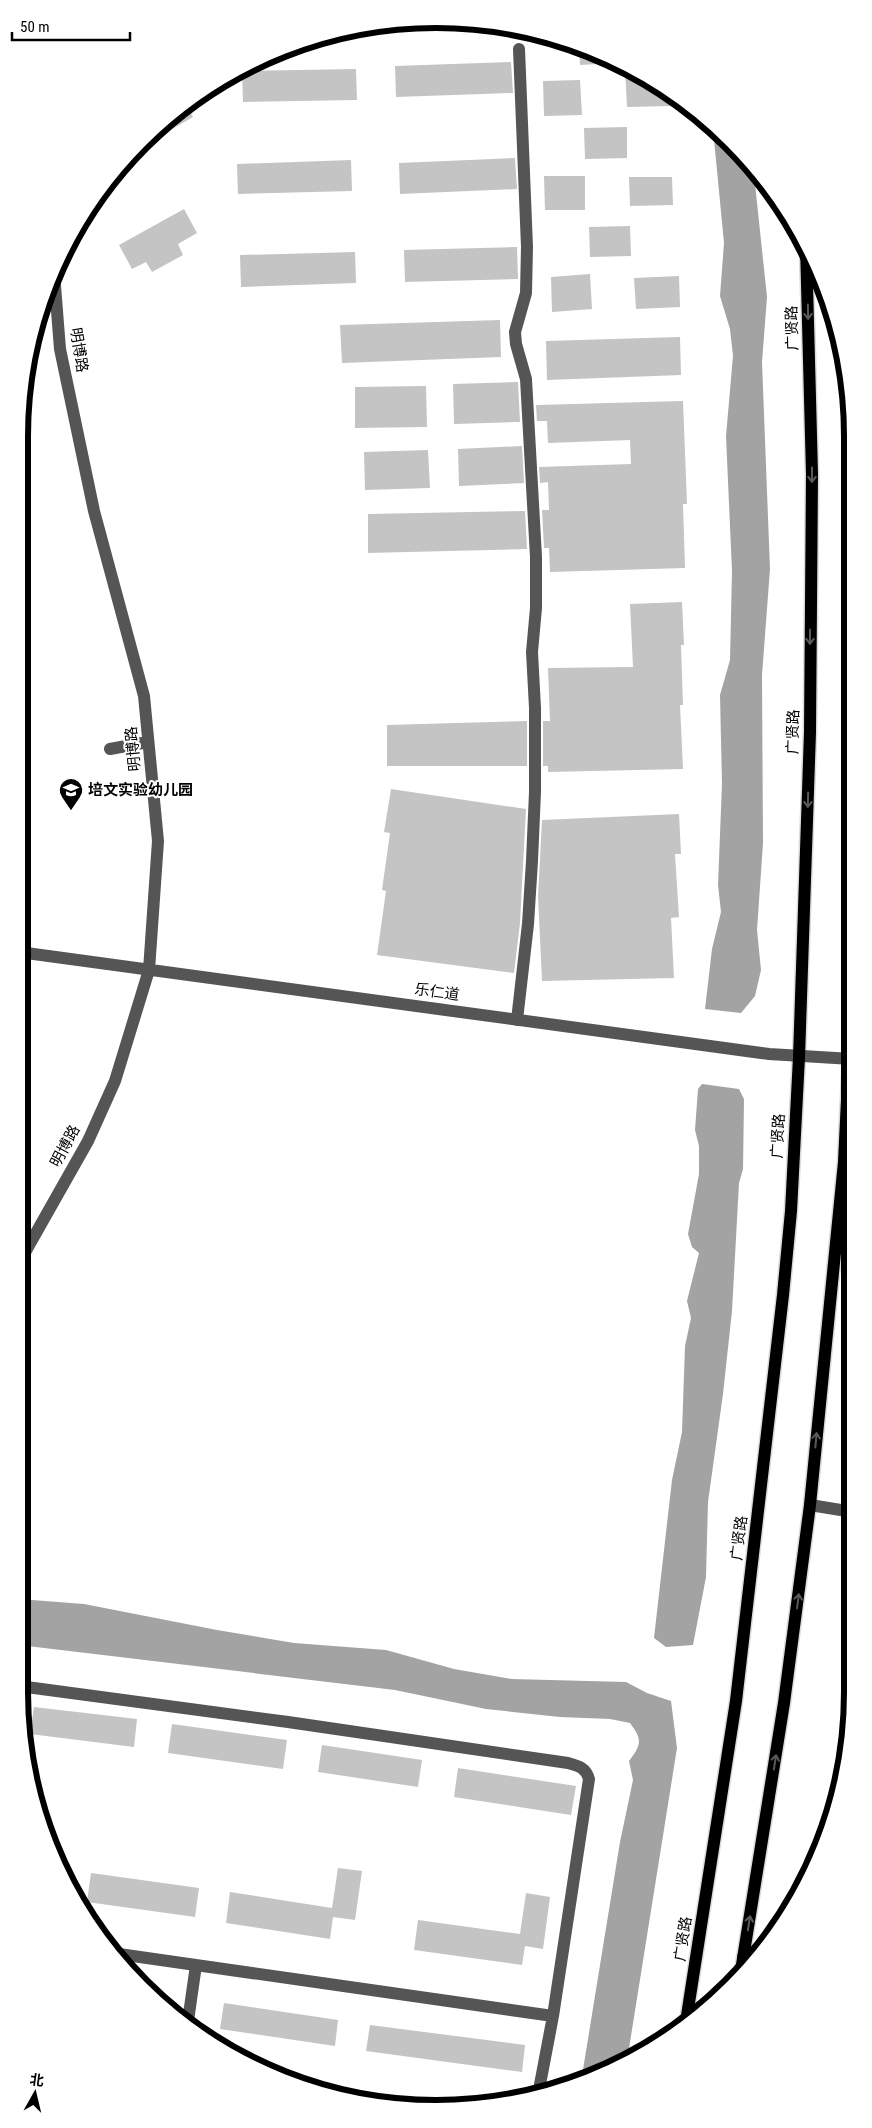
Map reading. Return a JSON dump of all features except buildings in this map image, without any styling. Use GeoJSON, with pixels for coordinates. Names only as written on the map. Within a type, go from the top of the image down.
{"type":"FeatureCollection","features":[{"type":"Feature","properties":{"kind":"main road","name":"广贤路"},"geometry":{"type":"LineString","coordinates":[[687,2014],[736,1701],[790,1220],[799,1056],[810,722],[812,474],[807,265]]}},
{"type":"Feature","properties":{"kind":"main road"},"geometry":{"type":"LineString","coordinates":[[750,1953],[810,1505],[844,1162]]}},
{"type":"Feature","properties":{"kind":"street"},"geometry":{"type":"LineString","coordinates":[[517,1020],[528,924],[532,861],[535,782],[532,652],[536,608],[536,557],[526,379],[516,344],[515,332],[526,293],[527,247],[519,49]]}},
{"type":"Feature","properties":{"kind":"street","name":"明博路"},"geometry":{"type":"LineString","coordinates":[[28,1247],[88,1141],[115,1082],[149,970],[158,841],[144,696],[94,511],[60,349],[55,289]]}},
{"type":"Feature","properties":{"kind":"street"},"geometry":{"type":"LineString","coordinates":[[110,749],[148,742]]}},
{"type":"Feature","properties":{"kind":"street","name":"乐仁道"},"geometry":{"type":"LineString","coordinates":[[28,953],[768,1054],[844,1059]]}},
{"type":"Feature","properties":{"kind":"street"},"geometry":{"type":"LineString","coordinates":[[810,1505],[844,1511]]}},
{"type":"Feature","properties":{"kind":"street"},"geometry":{"type":"LineString","coordinates":[[28,1687],[288,1722],[579,1766],[587,1771],[589,1779],[553,2016],[539,2088]]}},
{"type":"Feature","properties":{"kind":"street"},"geometry":{"type":"LineString","coordinates":[[124,1955],[553,2016]]}},
{"type":"Feature","properties":{"kind":"street"},"geometry":{"type":"LineString","coordinates":[[189,2017],[196,1965]]}},
{"type":"Feature","properties":{"kind":"shaded area"},"geometry":{"type":"Polygon","coordinates":[[[714,137],[755,181],[767,297],[762,362],[770,569],[762,675],[763,843],[757,930],[761,970],[755,996],[741,1013],[705,1009],[712,949],[721,912],[718,885],[722,784],[720,695],[730,660],[732,571],[726,436],[733,356],[730,329],[720,296],[724,243],[714,137]]]}},
{"type":"Feature","properties":{"kind":"shaded area"},"geometry":{"type":"Polygon","coordinates":[[[702,1084],[739,1089],[744,1099],[743,1169],[739,1183],[732,1311],[708,1502],[706,1577],[693,1645],[666,1647],[654,1638],[672,1480],[682,1432],[685,1346],[691,1318],[687,1301],[699,1253],[692,1247],[688,1234],[699,1174],[699,1146],[695,1130],[698,1089],[702,1084]]]}},
{"type":"Feature","properties":{"kind":"shaded area"},"geometry":{"type":"Polygon","coordinates":[[[28,1600],[84,1604],[294,1643],[386,1650],[454,1669],[512,1679],[626,1682],[647,1693],[671,1701],[677,1748],[628,2052],[582,2073],[620,1842],[633,1780],[629,1761],[636,1751],[639,1742],[639,1738],[630,1723],[610,1719],[560,1717],[486,1709],[395,1690],[28,1646],[28,1600]]]}},
{"type":"Feature","properties":{"kind":"place","name":"培文实验幼儿园"},"geometry":{"type":"Point","coordinates":[71,811]}}]}
